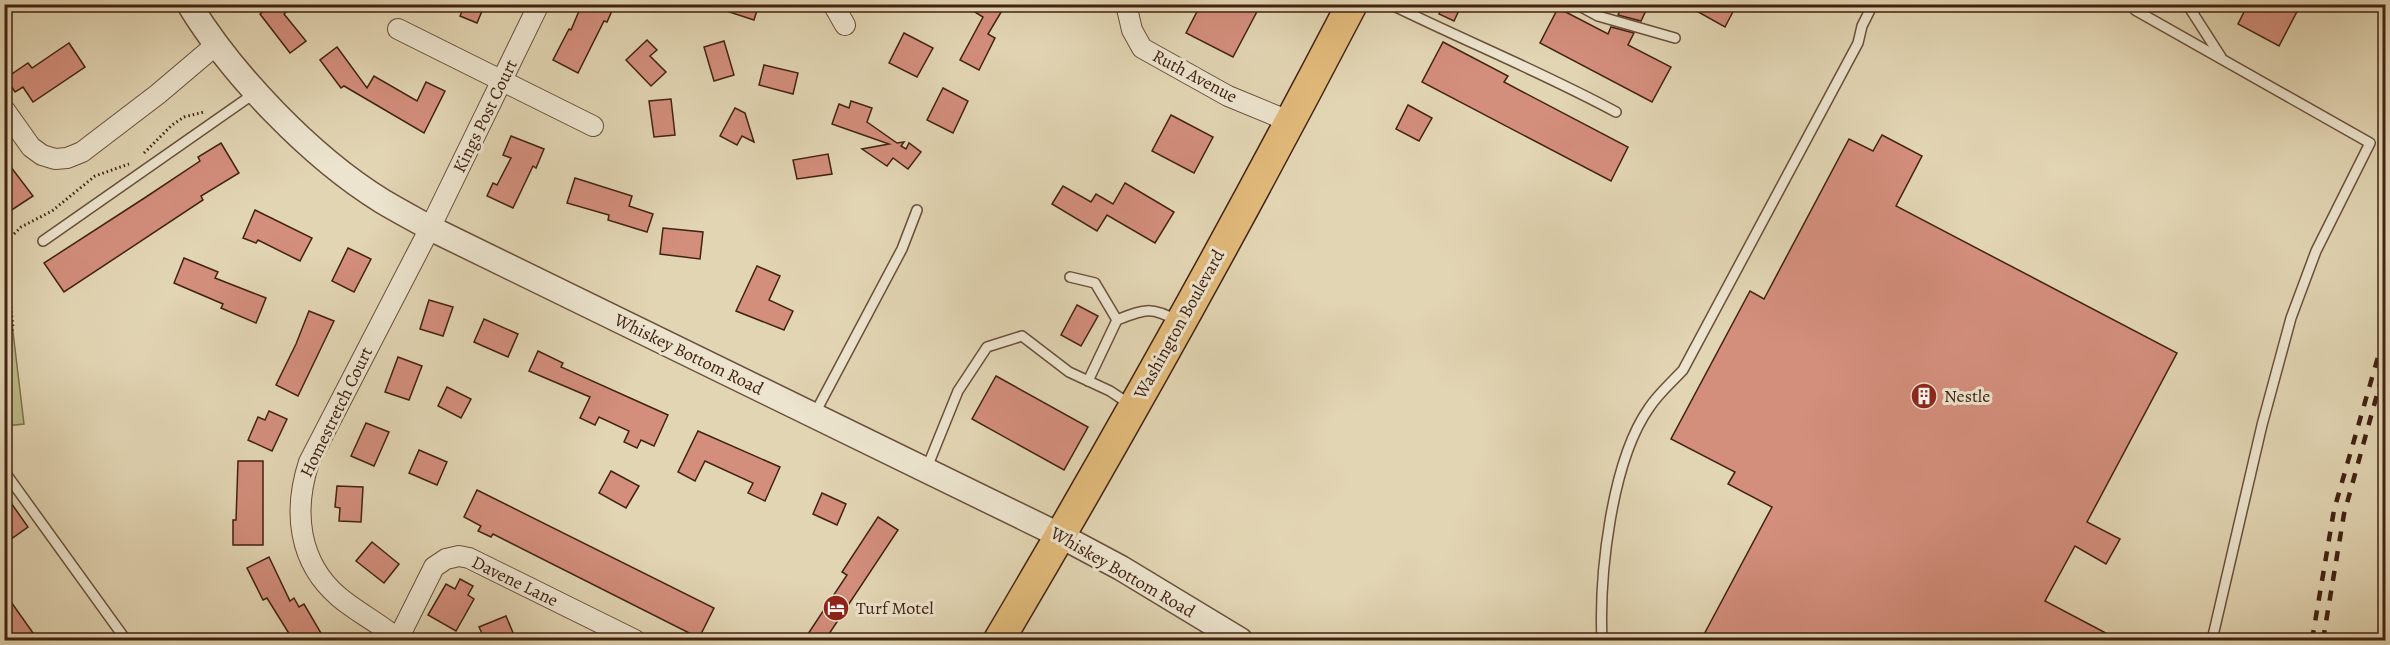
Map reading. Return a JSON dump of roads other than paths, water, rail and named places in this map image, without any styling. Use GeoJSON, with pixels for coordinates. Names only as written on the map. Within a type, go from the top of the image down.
{"type":"FeatureCollection","features":[{"type":"Feature","properties":{"kind":"main road","name":"Washington Boulevard"},"geometry":{"type":"LineString","coordinates":[[999,640],[1061,536],[1180,322],[1291,122],[1352,4]]}},
{"type":"Feature","properties":{"kind":"street","name":"Whiskey Bottom Road"},"geometry":{"type":"LineString","coordinates":[[189,4],[217,44],[300,136],[345,174],[381,200],[430,228],[1061,536],[1121,568],[1240,640]]}},
{"type":"Feature","properties":{"kind":"street","name":"Kings Post Court"},"geometry":{"type":"LineString","coordinates":[[430,228],[539,4]]}},
{"type":"Feature","properties":{"kind":"street"},"geometry":{"type":"LineString","coordinates":[[833,4],[845,25]]}},
{"type":"Feature","properties":{"kind":"street","name":"Ruth Avenue"},"geometry":{"type":"LineString","coordinates":[[1126,4],[1132,30],[1142,48],[1228,96],[1291,122]]}},
{"type":"Feature","properties":{"kind":"street"},"geometry":{"type":"LineString","coordinates":[[398,29],[593,126]]}},
{"type":"Feature","properties":{"kind":"street"},"geometry":{"type":"LineString","coordinates":[[4,109],[31,147],[42,156],[55,159],[67,158],[82,152],[158,94],[217,44]]}},
{"type":"Feature","properties":{"kind":"street","name":"Homestretch Court"},"geometry":{"type":"LineString","coordinates":[[399,640],[339,597],[319,577],[302,535],[301,486],[309,462],[430,228]]}},
{"type":"Feature","properties":{"kind":"street","name":"Davene Lane"},"geometry":{"type":"LineString","coordinates":[[399,640],[434,567],[446,559],[459,556],[469,558],[635,640]]}},
{"type":"Feature","properties":{"kind":"lane"},"geometry":{"type":"LineString","coordinates":[[1390,4],[1457,37],[1560,82],[1616,112]]}},
{"type":"Feature","properties":{"kind":"lane"},"geometry":{"type":"LineString","coordinates":[[1576,4],[1598,16],[1675,38]]}},
{"type":"Feature","properties":{"kind":"lane"},"geometry":{"type":"LineString","coordinates":[[1602,640],[1601,607],[1605,558],[1615,502],[1629,449],[1649,406],[1683,370],[1858,43],[1862,26],[1873,4]]}},
{"type":"Feature","properties":{"kind":"lane"},"geometry":{"type":"LineString","coordinates":[[2134,4],[2135,10],[2370,143],[2316,250],[2291,318],[2262,425],[2212,640]]}},
{"type":"Feature","properties":{"kind":"lane"},"geometry":{"type":"LineString","coordinates":[[2187,4],[2222,59]]}},
{"type":"Feature","properties":{"kind":"lane"},"geometry":{"type":"LineString","coordinates":[[43,241],[257,91]]}},
{"type":"Feature","properties":{"kind":"lane"},"geometry":{"type":"LineString","coordinates":[[814,415],[902,249],[916,210]]}},
{"type":"Feature","properties":{"kind":"lane"},"geometry":{"type":"LineString","coordinates":[[1070,277],[1095,283],[1117,320]]}},
{"type":"Feature","properties":{"kind":"lane"},"geometry":{"type":"LineString","coordinates":[[1088,381],[1117,320],[1140,311],[1159,310],[1180,322]]}},
{"type":"Feature","properties":{"kind":"lane"},"geometry":{"type":"LineString","coordinates":[[926,470],[958,391],[987,348],[1022,336],[1070,372],[1133,406]]}},
{"type":"Feature","properties":{"kind":"lane"},"geometry":{"type":"LineString","coordinates":[[4,471],[126,640]]}},
{"type":"Feature","properties":{"kind":"railway"},"geometry":{"type":"LineString","coordinates":[[2312,640],[2334,510],[2386,329]]}},
{"type":"Feature","properties":{"kind":"railway"},"geometry":{"type":"LineString","coordinates":[[2323,640],[2344,514],[2386,362]]}},
{"type":"Feature","properties":{"kind":"place","name":"Nestle"},"geometry":{"type":"Point","coordinates":[1924,396]}},
{"type":"Feature","properties":{"kind":"place","name":"Turf Motel"},"geometry":{"type":"Point","coordinates":[836,608]}}]}
